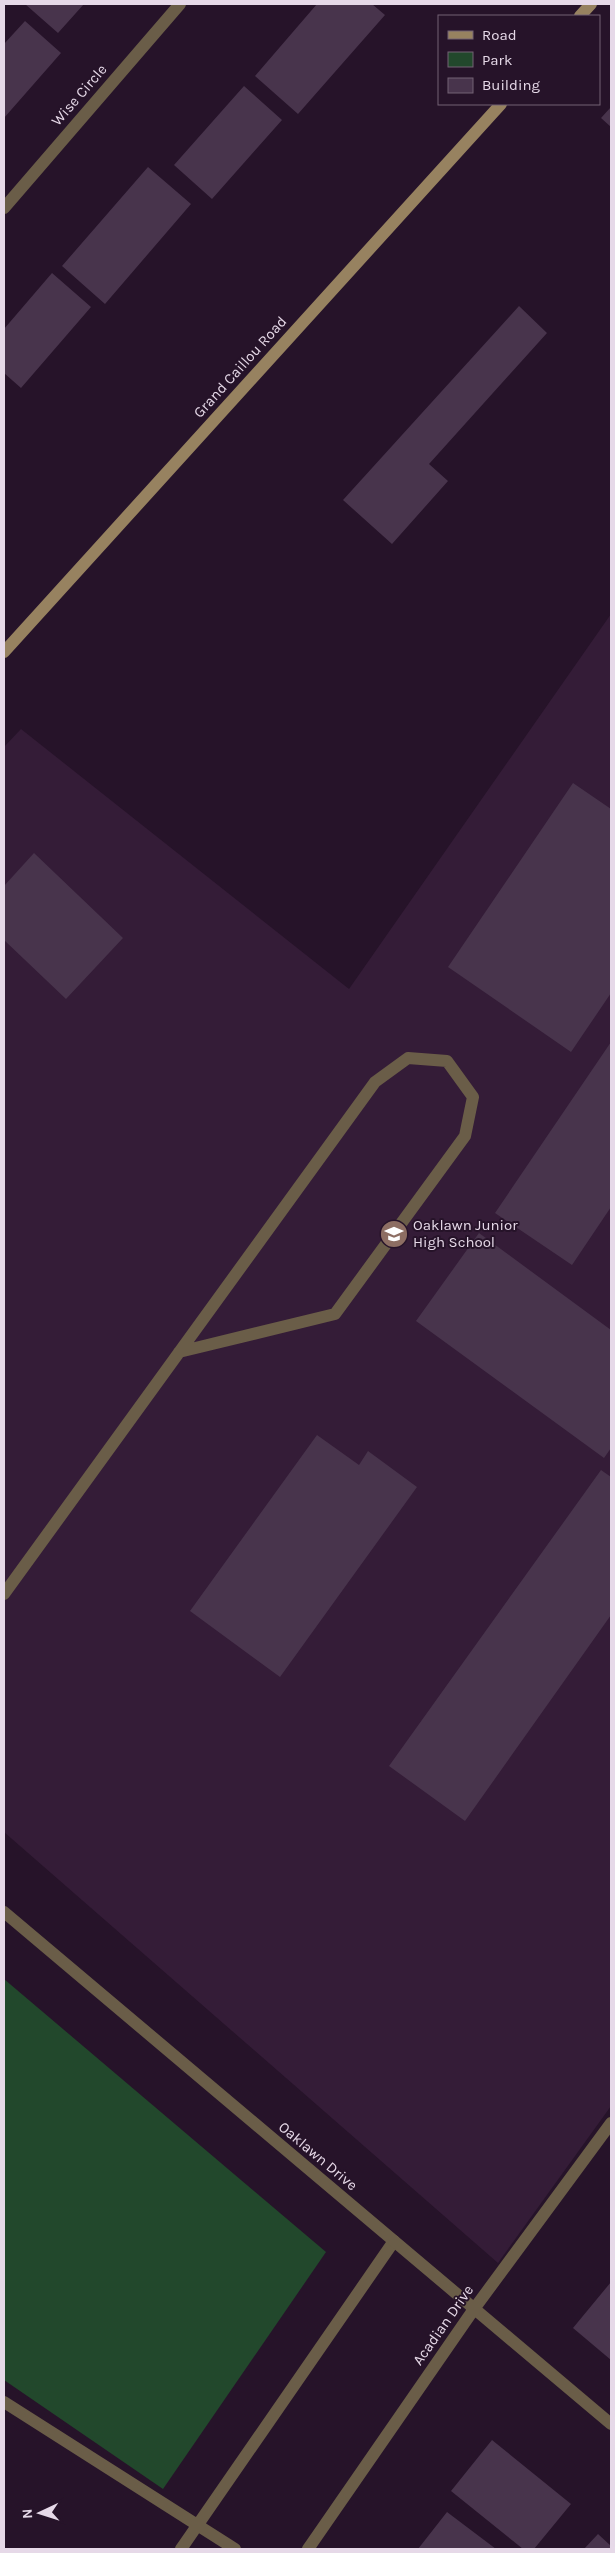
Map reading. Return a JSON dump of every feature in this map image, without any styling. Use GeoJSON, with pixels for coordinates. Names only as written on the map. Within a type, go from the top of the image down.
{"type":"FeatureCollection","features":[{"type":"Feature","properties":{"kind":"main road"},"geometry":{"type":"LineString","coordinates":[[581,15],[591,4]]}},
{"type":"Feature","properties":{"kind":"main road","name":"Grand Caillou Road"},"geometry":{"type":"LineString","coordinates":[[4,652],[500,105]]}},
{"type":"Feature","properties":{"kind":"street","name":"Wise Circle"},"geometry":{"type":"LineString","coordinates":[[4,208],[180,4]]}},
{"type":"Feature","properties":{"kind":"street"},"geometry":{"type":"LineString","coordinates":[[4,1594],[179,1352],[375,1082],[408,1058],[447,1061],[473,1098],[465,1136],[335,1314],[179,1352]]}},
{"type":"Feature","properties":{"kind":"street","name":"Oaklawn Drive"},"geometry":{"type":"LineString","coordinates":[[4,1912],[611,2424]]}},
{"type":"Feature","properties":{"kind":"street","name":"Acadian Drive"},"geometry":{"type":"LineString","coordinates":[[308,2549],[474,2309],[611,2123]]}},
{"type":"Feature","properties":{"kind":"street"},"geometry":{"type":"LineString","coordinates":[[181,2549],[394,2241]]}},
{"type":"Feature","properties":{"kind":"street"},"geometry":{"type":"LineString","coordinates":[[4,2402],[235,2549]]}},
{"type":"Feature","properties":{"kind":"shaded area","name":"Oaklawn Junior High School"},"geometry":{"type":"Polygon","coordinates":[[[611,614],[611,2106],[498,2263],[4,1832],[4,747],[21,729],[349,989],[611,614]]]}},
{"type":"Feature","properties":{"kind":"green space"},"geometry":{"type":"Polygon","coordinates":[[[4,1979],[326,2252],[163,2489],[4,2380],[4,1979]]]}},
{"type":"Feature","properties":{"kind":"building"},"geometry":{"type":"Polygon","coordinates":[[[25,4],[84,4],[58,33],[25,4]]]}},
{"type":"Feature","properties":{"kind":"building"},"geometry":{"type":"Polygon","coordinates":[[[317,4],[372,4],[385,15],[298,114],[255,76],[317,4]]]}},
{"type":"Feature","properties":{"kind":"building"},"geometry":{"type":"Polygon","coordinates":[[[25,21],[61,53],[4,118],[4,44],[25,21]]]}},
{"type":"Feature","properties":{"kind":"building"},"geometry":{"type":"Polygon","coordinates":[[[244,86],[282,120],[212,199],[174,165],[244,86]]]}},
{"type":"Feature","properties":{"kind":"building"},"geometry":{"type":"Polygon","coordinates":[[[611,107],[611,127],[601,118],[611,107]]]}},
{"type":"Feature","properties":{"kind":"building"},"geometry":{"type":"Polygon","coordinates":[[[148,167],[191,204],[105,304],[62,266],[148,167]]]}},
{"type":"Feature","properties":{"kind":"building"},"geometry":{"type":"Polygon","coordinates":[[[52,273],[91,307],[21,388],[4,373],[4,329],[52,273]]]}},
{"type":"Feature","properties":{"kind":"building"},"geometry":{"type":"Polygon","coordinates":[[[519,306],[547,333],[429,464],[448,481],[392,544],[343,500],[519,306]]]}},
{"type":"Feature","properties":{"kind":"building"},"geometry":{"type":"Polygon","coordinates":[[[573,783],[611,809],[611,993],[571,1052],[448,967],[573,783]]]}},
{"type":"Feature","properties":{"kind":"building"},"geometry":{"type":"Polygon","coordinates":[[[34,853],[123,938],[66,999],[4,940],[4,886],[34,853]]]}},
{"type":"Feature","properties":{"kind":"building"},"geometry":{"type":"Polygon","coordinates":[[[611,1042],[611,1207],[572,1265],[495,1213],[611,1042]]]}},
{"type":"Feature","properties":{"kind":"building"},"geometry":{"type":"Polygon","coordinates":[[[479,1233],[611,1330],[611,1448],[604,1458],[416,1321],[479,1233]]]}},
{"type":"Feature","properties":{"kind":"building"},"geometry":{"type":"Polygon","coordinates":[[[317,1435],[359,1465],[368,1451],[417,1487],[280,1677],[190,1611],[317,1435]]]}},
{"type":"Feature","properties":{"kind":"building"},"geometry":{"type":"Polygon","coordinates":[[[601,1470],[611,1477],[611,1615],[465,1821],[389,1766],[601,1470]]]}},
{"type":"Feature","properties":{"kind":"building"},"geometry":{"type":"Polygon","coordinates":[[[611,2282],[611,2360],[573,2328],[611,2282]]]}},
{"type":"Feature","properties":{"kind":"building"},"geometry":{"type":"Polygon","coordinates":[[[492,2440],[571,2504],[534,2549],[523,2549],[451,2491],[492,2440]]]}},
{"type":"Feature","properties":{"kind":"building"},"geometry":{"type":"Polygon","coordinates":[[[447,2512],[496,2549],[418,2549],[447,2512]]]}},
{"type":"Feature","properties":{"kind":"building"},"geometry":{"type":"Polygon","coordinates":[[[598,2534],[611,2546],[611,2549],[584,2549],[598,2534]]]}},
{"type":"Feature","properties":{"kind":"place","name":"Oaklawn Junior High School"},"geometry":{"type":"Point","coordinates":[394,1234]}}]}
